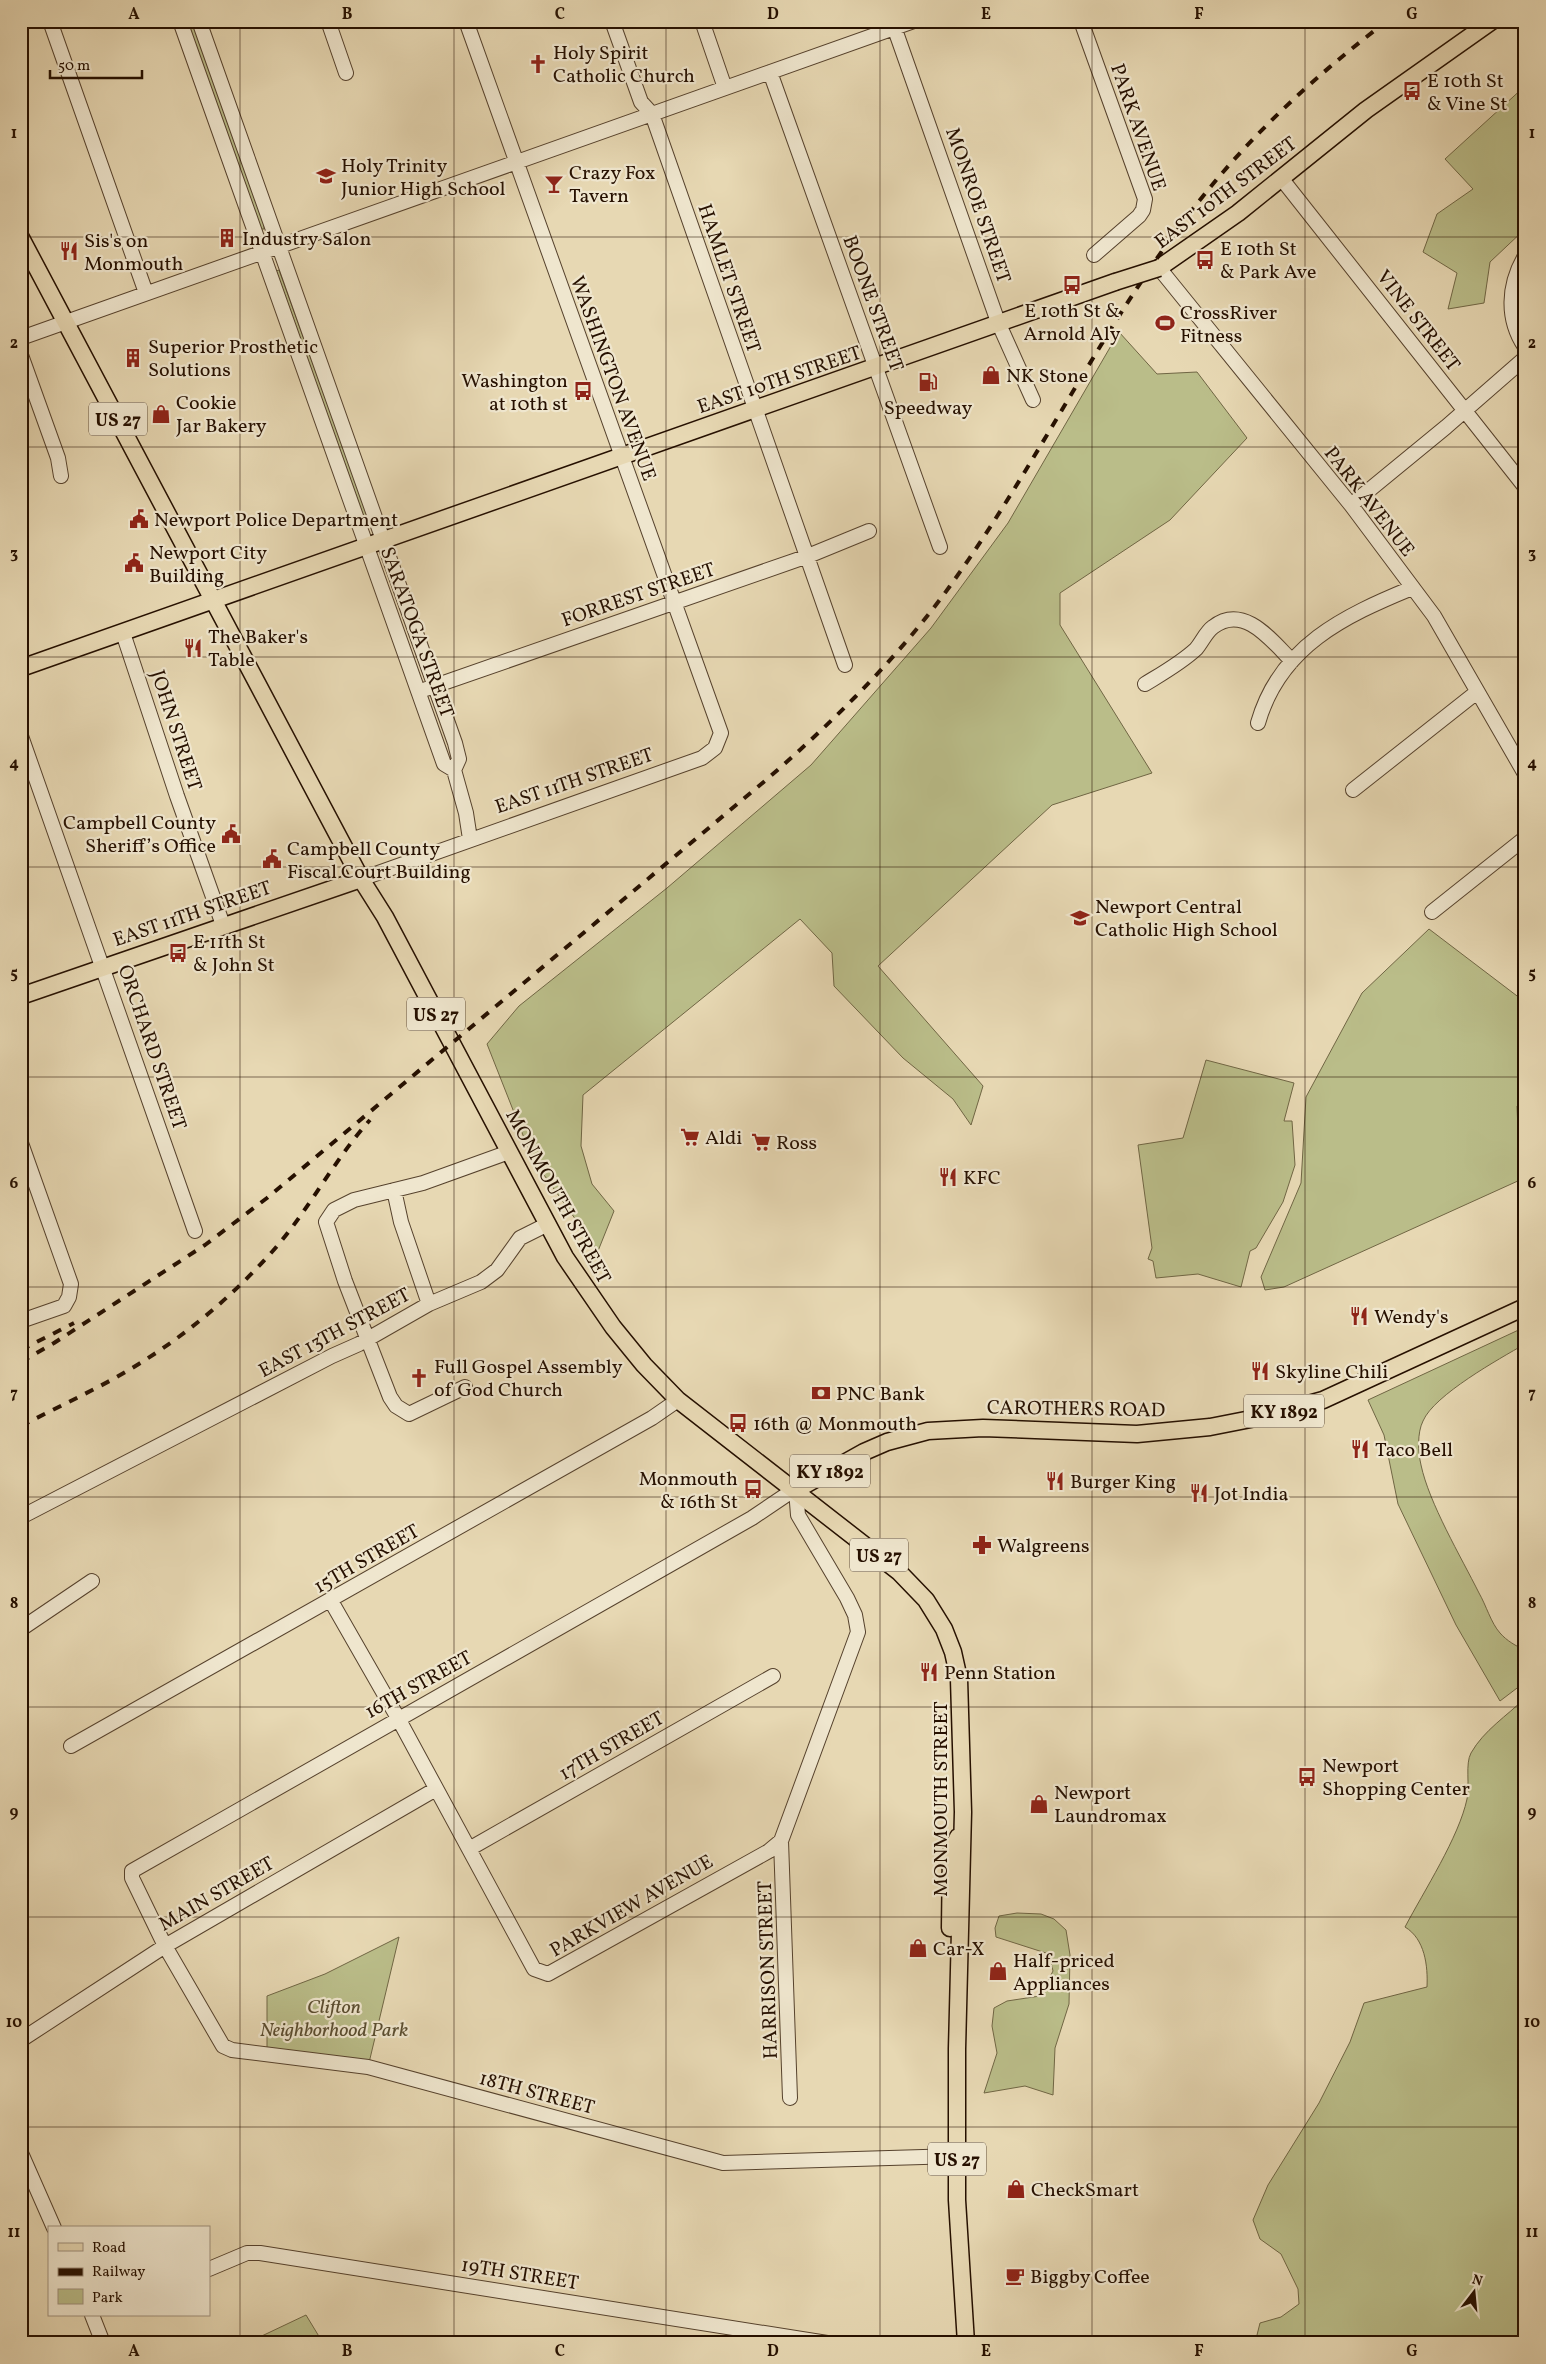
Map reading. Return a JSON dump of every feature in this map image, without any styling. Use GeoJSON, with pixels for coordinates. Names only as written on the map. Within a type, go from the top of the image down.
{"type":"FeatureCollection","features":[{"type":"Feature","properties":{"kind":"main road","name":"EAST 10TH STREET"},"geometry":{"type":"LineString","coordinates":[[21,668],[383,542],[998,322],[1159,268],[1238,213],[1366,110],[1492,21]]}},
{"type":"Feature","properties":{"kind":"main road","name":"MONMOUTH STREET"},"geometry":{"type":"LineString","coordinates":[[21,238],[213,601],[361,878],[385,917],[565,1257],[613,1327],[644,1365],[678,1400],[902,1574],[926,1600],[944,1629],[953,1652],[960,1685],[963,1776],[962,1831],[951,1852],[950,1959],[958,1974],[957,2156]]}},
{"type":"Feature","properties":{"kind":"main road","name":"EAST 11TH STREET"},"geometry":{"type":"LineString","coordinates":[[21,996],[361,878]]}},
{"type":"Feature","properties":{"kind":"main road","name":"CAROTHERS ROAD"},"geometry":{"type":"LineString","coordinates":[[796,1490],[872,1448],[928,1431],[983,1428],[1138,1434],[1210,1427],[1262,1417],[1323,1400],[1525,1307]]}},
{"type":"Feature","properties":{"kind":"main road","name":"US 27"},"geometry":{"type":"LineString","coordinates":[[957,2156],[957,2200],[966,2343]]}},
{"type":"Feature","properties":{"kind":"street"},"geometry":{"type":"LineString","coordinates":[[50,21],[146,292]]}},
{"type":"Feature","properties":{"kind":"street","name":"SARATOGA STREET"},"geometry":{"type":"LineString","coordinates":[[180,21],[444,764],[454,770]]}},
{"type":"Feature","properties":{"kind":"street","name":"SARATOGA STREET"},"geometry":{"type":"LineString","coordinates":[[199,21],[435,686],[459,759],[454,770],[466,814],[470,839]]}},
{"type":"Feature","properties":{"kind":"street"},"geometry":{"type":"LineString","coordinates":[[328,21],[346,73]]}},
{"type":"Feature","properties":{"kind":"street","name":"WASHINGTON AVENUE"},"geometry":{"type":"LineString","coordinates":[[466,21],[720,733],[715,748]]}},
{"type":"Feature","properties":{"kind":"street","name":"HAMLET STREET"},"geometry":{"type":"LineString","coordinates":[[612,21],[641,102],[652,114],[845,665]]}},
{"type":"Feature","properties":{"kind":"street"},"geometry":{"type":"LineString","coordinates":[[702,21],[725,88]]}},
{"type":"Feature","properties":{"kind":"street"},"geometry":{"type":"LineString","coordinates":[[21,338],[146,292],[770,72],[893,25],[914,21]]}},
{"type":"Feature","properties":{"kind":"street","name":"PARK AVENUE"},"geometry":{"type":"LineString","coordinates":[[1081,21],[1145,200],[1143,210],[1139,216],[1094,255]]}},
{"type":"Feature","properties":{"kind":"street","name":"MONROE STREET"},"geometry":{"type":"LineString","coordinates":[[893,25],[998,322],[1033,400]]}},
{"type":"Feature","properties":{"kind":"street","name":"BOONE STREET"},"geometry":{"type":"LineString","coordinates":[[770,72],[940,547]]}},
{"type":"Feature","properties":{"kind":"street","name":"VINE STREET"},"geometry":{"type":"LineString","coordinates":[[1281,178],[1525,487]]}},
{"type":"Feature","properties":{"kind":"street"},"geometry":{"type":"LineString","coordinates":[[1525,256],[1514,280],[1510,309],[1520,340],[1525,347]]}},
{"type":"Feature","properties":{"kind":"street","name":"PARK AVENUE"},"geometry":{"type":"LineString","coordinates":[[1159,268],[1350,506],[1434,616],[1525,774]]}},
{"type":"Feature","properties":{"kind":"street"},"geometry":{"type":"LineString","coordinates":[[21,355],[58,458],[61,476]]}},
{"type":"Feature","properties":{"kind":"street"},"geometry":{"type":"LineString","coordinates":[[1350,506],[1446,427],[1464,409],[1525,358]]}},
{"type":"Feature","properties":{"kind":"street","name":"FORREST STREET"},"geometry":{"type":"LineString","coordinates":[[418,691],[808,556],[869,531]]}},
{"type":"Feature","properties":{"kind":"street"},"geometry":{"type":"LineString","coordinates":[[1258,723],[1264,701],[1301,650],[1326,630],[1360,610],[1412,588]]}},
{"type":"Feature","properties":{"kind":"street"},"geometry":{"type":"LineString","coordinates":[[1146,684],[1180,662],[1197,648],[1212,628],[1226,621],[1240,620],[1256,626],[1292,661]]}},
{"type":"Feature","properties":{"kind":"street","name":"JOHN STREET"},"geometry":{"type":"LineString","coordinates":[[123,633],[177,796],[223,925]]}},
{"type":"Feature","properties":{"kind":"street"},"geometry":{"type":"LineString","coordinates":[[1352,790],[1477,692]]}},
{"type":"Feature","properties":{"kind":"street","name":"ORCHARD STREET"},"geometry":{"type":"LineString","coordinates":[[21,736],[104,967],[195,1230]]}},
{"type":"Feature","properties":{"kind":"street","name":"EAST 11TH STREET"},"geometry":{"type":"LineString","coordinates":[[361,878],[702,758],[715,748]]}},
{"type":"Feature","properties":{"kind":"street"},"geometry":{"type":"LineString","coordinates":[[1432,912],[1525,838]]}},
{"type":"Feature","properties":{"kind":"street"},"geometry":{"type":"LineString","coordinates":[[21,1143],[71,1284],[69,1297],[64,1306],[21,1321]]}},
{"type":"Feature","properties":{"kind":"street"},"geometry":{"type":"LineString","coordinates":[[465,1388],[409,1414],[396,1406],[390,1397],[367,1339],[326,1227],[328,1216],[334,1210],[354,1200],[423,1183],[509,1152]]}},
{"type":"Feature","properties":{"kind":"street"},"geometry":{"type":"LineString","coordinates":[[394,1190],[401,1222],[430,1304]]}},
{"type":"Feature","properties":{"kind":"street","name":"EAST 13TH STREET"},"geometry":{"type":"LineString","coordinates":[[21,1517],[367,1339],[430,1304],[481,1282],[497,1270],[520,1238],[548,1224]]}},
{"type":"Feature","properties":{"kind":"street","name":"15TH STREET"},"geometry":{"type":"LineString","coordinates":[[71,1746],[331,1601],[652,1418],[678,1400]]}},
{"type":"Feature","properties":{"kind":"street"},"geometry":{"type":"LineString","coordinates":[[781,1841],[858,1632],[855,1615],[847,1598],[798,1515],[796,1490]]}},
{"type":"Feature","properties":{"kind":"street","name":"16TH STREET"},"geometry":{"type":"LineString","coordinates":[[165,1946],[132,1878],[132,1871],[752,1518],[796,1490]]}},
{"type":"Feature","properties":{"kind":"street"},"geometry":{"type":"LineString","coordinates":[[21,1629],[92,1581]]}},
{"type":"Feature","properties":{"kind":"street","name":"PARKVIEW AVENUE"},"geometry":{"type":"LineString","coordinates":[[331,1601],[398,1718],[534,1969],[548,1974],[574,1961],[623,1931],[769,1851],[781,1841]]}},
{"type":"Feature","properties":{"kind":"street","name":"17TH STREET"},"geometry":{"type":"LineString","coordinates":[[469,1849],[773,1676]]}},
{"type":"Feature","properties":{"kind":"street","name":"MAIN STREET"},"geometry":{"type":"LineString","coordinates":[[21,2040],[165,1946],[436,1789]]}},
{"type":"Feature","properties":{"kind":"street","name":"HARRISON STREET"},"geometry":{"type":"LineString","coordinates":[[781,1841],[790,2098]]}},
{"type":"Feature","properties":{"kind":"street","name":"18TH STREET"},"geometry":{"type":"LineString","coordinates":[[165,1946],[223,2046],[232,2050],[368,2067],[723,2163],[957,2156]]}},
{"type":"Feature","properties":{"kind":"street"},"geometry":{"type":"LineString","coordinates":[[21,2153],[53,2226]]}},
{"type":"Feature","properties":{"kind":"street","name":"19TH STREET"},"geometry":{"type":"LineString","coordinates":[[210,2269],[247,2253],[260,2253],[827,2343]]}},
{"type":"Feature","properties":{"kind":"street"},"geometry":{"type":"LineString","coordinates":[[96,2316],[103,2343]]}},
{"type":"Feature","properties":{"kind":"green space"},"geometry":{"type":"Polygon","coordinates":[[[186,21],[193,21],[264,223],[264,229],[261,229],[186,21]]]}},
{"type":"Feature","properties":{"kind":"green space"},"geometry":{"type":"Polygon","coordinates":[[[1525,86],[1525,229],[1490,262],[1484,303],[1448,309],[1457,273],[1423,252],[1437,214],[1473,189],[1445,159],[1525,86]]]}},
{"type":"Feature","properties":{"kind":"green space"},"geometry":{"type":"Polygon","coordinates":[[[279,270],[368,516],[366,523],[276,271],[279,270]]]}},
{"type":"Feature","properties":{"kind":"green space"},"geometry":{"type":"Polygon","coordinates":[[[1119,332],[1157,374],[1197,372],[1247,438],[1170,520],[1060,593],[1060,625],[1152,773],[1052,805],[878,966],[983,1086],[971,1125],[953,1099],[903,1058],[834,986],[832,953],[800,919],[583,1095],[581,1146],[592,1184],[614,1211],[598,1251],[532,1158],[487,1044],[519,1006],[667,888],[811,765],[931,628],[1008,523],[1119,332]]]}},
{"type":"Feature","properties":{"kind":"green space"},"geometry":{"type":"Polygon","coordinates":[[[1429,929],[1525,1002],[1525,1103],[1517,1106],[1520,1180],[1284,1287],[1265,1290],[1261,1277],[1301,1183],[1306,1097],[1362,993],[1429,929]]]}},
{"type":"Feature","properties":{"kind":"green space"},"geometry":{"type":"Polygon","coordinates":[[[1206,1060],[1294,1083],[1284,1121],[1292,1121],[1295,1165],[1283,1202],[1256,1248],[1250,1251],[1241,1287],[1198,1274],[1156,1278],[1153,1261],[1148,1259],[1152,1248],[1138,1145],[1183,1138],[1206,1060]]]}},
{"type":"Feature","properties":{"kind":"green space"},"geometry":{"type":"Polygon","coordinates":[[[1525,1327],[1525,1344],[1468,1378],[1440,1400],[1429,1411],[1423,1421],[1419,1437],[1420,1460],[1425,1480],[1446,1530],[1497,1629],[1509,1641],[1525,1650],[1525,1682],[1500,1701],[1456,1625],[1398,1504],[1384,1435],[1368,1400],[1525,1327]]]}},
{"type":"Feature","properties":{"kind":"green space"},"geometry":{"type":"Polygon","coordinates":[[[1525,1698],[1525,2343],[1255,2343],[1260,2323],[1281,2317],[1299,2304],[1298,2289],[1281,2254],[1260,2239],[1253,2220],[1268,2185],[1319,2103],[1350,2042],[1364,2003],[1427,1987],[1427,1970],[1424,1954],[1417,1938],[1405,1927],[1457,1830],[1467,1799],[1468,1763],[1471,1753],[1482,1737],[1525,1698]]]}},
{"type":"Feature","properties":{"kind":"green space"},"geometry":{"type":"Polygon","coordinates":[[[1017,1913],[1041,1914],[1054,1919],[1066,1930],[1070,1955],[1069,2004],[1055,2048],[1053,2095],[1025,2086],[984,2093],[997,2053],[992,2026],[994,2008],[1007,2001],[1040,1996],[1053,1971],[1049,1954],[996,1937],[995,1928],[999,1916],[1017,1913]]]}},
{"type":"Feature","properties":{"kind":"green space","name":"Clifton Neighborhood Park"},"geometry":{"type":"Polygon","coordinates":[[[399,1937],[368,2067],[267,2054],[267,1996],[325,1974],[399,1937]]]}},
{"type":"Feature","properties":{"kind":"green space"},"geometry":{"type":"Polygon","coordinates":[[[306,2315],[323,2343],[247,2343],[306,2315]]]}},
{"type":"Feature","properties":{"kind":"railway"},"geometry":{"type":"LineString","coordinates":[[21,1362],[54,1343],[205,1245],[267,1198],[766,780],[840,712],[909,639],[950,586],[1010,495],[1124,308],[1186,218],[1208,190],[1279,113],[1332,65],[1387,21]]}},
{"type":"Feature","properties":{"kind":"railway"},"geometry":{"type":"LineString","coordinates":[[21,1426],[137,1365],[158,1352],[217,1306],[271,1253],[309,1204],[344,1152],[370,1120]]}},
{"type":"Feature","properties":{"kind":"railway"},"geometry":{"type":"LineString","coordinates":[[21,1350],[74,1323]]}},
{"type":"Feature","properties":{"kind":"place","name":"Holy Spirit Catholic Church"},"geometry":{"type":"Point","coordinates":[538,64]}},
{"type":"Feature","properties":{"kind":"place","name":"E 10th St & Vine St"},"geometry":{"type":"Point","coordinates":[1412,91]}},
{"type":"Feature","properties":{"kind":"place","name":"Holy Trinity Junior High School"},"geometry":{"type":"Point","coordinates":[326,176]}},
{"type":"Feature","properties":{"kind":"place","name":"Crazy Fox Tavern"},"geometry":{"type":"Point","coordinates":[554,184]}},
{"type":"Feature","properties":{"kind":"place","name":"Industry Salon"},"geometry":{"type":"Point","coordinates":[227,238]}},
{"type":"Feature","properties":{"kind":"place","name":"Sis's on Monmouth"},"geometry":{"type":"Point","coordinates":[69,251]}},
{"type":"Feature","properties":{"kind":"place","name":"E 10th St & Park Ave"},"geometry":{"type":"Point","coordinates":[1205,260]}},
{"type":"Feature","properties":{"kind":"place","name":"E 10th St & Arnold Aly"},"geometry":{"type":"Point","coordinates":[1072,285]}},
{"type":"Feature","properties":{"kind":"place","name":"CrossRiver Fitness"},"geometry":{"type":"Point","coordinates":[1165,323]}},
{"type":"Feature","properties":{"kind":"place","name":"Superior Prosthetic Solutions"},"geometry":{"type":"Point","coordinates":[133,358]}},
{"type":"Feature","properties":{"kind":"place","name":"NK Stone"},"geometry":{"type":"Point","coordinates":[991,375]}},
{"type":"Feature","properties":{"kind":"place","name":"Speedway"},"geometry":{"type":"Point","coordinates":[928,382]}},
{"type":"Feature","properties":{"kind":"place","name":"Washington at 10th st"},"geometry":{"type":"Point","coordinates":[583,391]}},
{"type":"Feature","properties":{"kind":"place","name":"Cookie Jar Bakery"},"geometry":{"type":"Point","coordinates":[161,414]}},
{"type":"Feature","properties":{"kind":"place","name":"Newport Police Department"},"geometry":{"type":"Point","coordinates":[139,519]}},
{"type":"Feature","properties":{"kind":"place","name":"Newport City Building"},"geometry":{"type":"Point","coordinates":[134,563]}},
{"type":"Feature","properties":{"kind":"place","name":"The Baker's Table"},"geometry":{"type":"Point","coordinates":[193,648]}},
{"type":"Feature","properties":{"kind":"place","name":"Campbell County Sheriff’s Office"},"geometry":{"type":"Point","coordinates":[231,834]}},
{"type":"Feature","properties":{"kind":"place","name":"Campbell County Fiscal Court Building"},"geometry":{"type":"Point","coordinates":[272,859]}},
{"type":"Feature","properties":{"kind":"place","name":"Newport Central Catholic High School"},"geometry":{"type":"Point","coordinates":[1080,918]}},
{"type":"Feature","properties":{"kind":"place","name":"E 11th St & John St"},"geometry":{"type":"Point","coordinates":[178,953]}},
{"type":"Feature","properties":{"kind":"place","name":"Aldi"},"geometry":{"type":"Point","coordinates":[690,1137]}},
{"type":"Feature","properties":{"kind":"place","name":"Ross"},"geometry":{"type":"Point","coordinates":[761,1142]}},
{"type":"Feature","properties":{"kind":"place","name":"KFC"},"geometry":{"type":"Point","coordinates":[948,1177]}},
{"type":"Feature","properties":{"kind":"place","name":"Wendy's"},"geometry":{"type":"Point","coordinates":[1359,1316]}},
{"type":"Feature","properties":{"kind":"place","name":"Skyline Chili"},"geometry":{"type":"Point","coordinates":[1260,1371]}},
{"type":"Feature","properties":{"kind":"place","name":"Full Gospel Assembly of God Church"},"geometry":{"type":"Point","coordinates":[419,1378]}},
{"type":"Feature","properties":{"kind":"place","name":"PNC Bank"},"geometry":{"type":"Point","coordinates":[821,1393]}},
{"type":"Feature","properties":{"kind":"place","name":"16th @ Monmouth"},"geometry":{"type":"Point","coordinates":[738,1423]}},
{"type":"Feature","properties":{"kind":"place","name":"Taco Bell"},"geometry":{"type":"Point","coordinates":[1360,1449]}},
{"type":"Feature","properties":{"kind":"place","name":"Burger King"},"geometry":{"type":"Point","coordinates":[1055,1481]}},
{"type":"Feature","properties":{"kind":"place","name":"Monmouth & 16th St"},"geometry":{"type":"Point","coordinates":[753,1489]}},
{"type":"Feature","properties":{"kind":"place","name":"Jot India"},"geometry":{"type":"Point","coordinates":[1199,1493]}},
{"type":"Feature","properties":{"kind":"place","name":"Walgreens"},"geometry":{"type":"Point","coordinates":[982,1545]}},
{"type":"Feature","properties":{"kind":"place","name":"Penn Station"},"geometry":{"type":"Point","coordinates":[929,1672]}},
{"type":"Feature","properties":{"kind":"place","name":"Newport Shopping Center"},"geometry":{"type":"Point","coordinates":[1307,1777]}},
{"type":"Feature","properties":{"kind":"place","name":"Newport Laundromax"},"geometry":{"type":"Point","coordinates":[1039,1804]}},
{"type":"Feature","properties":{"kind":"place","name":"Car-X"},"geometry":{"type":"Point","coordinates":[918,1948]}},
{"type":"Feature","properties":{"kind":"place","name":"Half-priced Appliances"},"geometry":{"type":"Point","coordinates":[998,1971]}},
{"type":"Feature","properties":{"kind":"place","name":"CheckSmart"},"geometry":{"type":"Point","coordinates":[1016,2189]}},
{"type":"Feature","properties":{"kind":"place","name":"Biggby Coffee"},"geometry":{"type":"Point","coordinates":[1015,2276]}}]}
